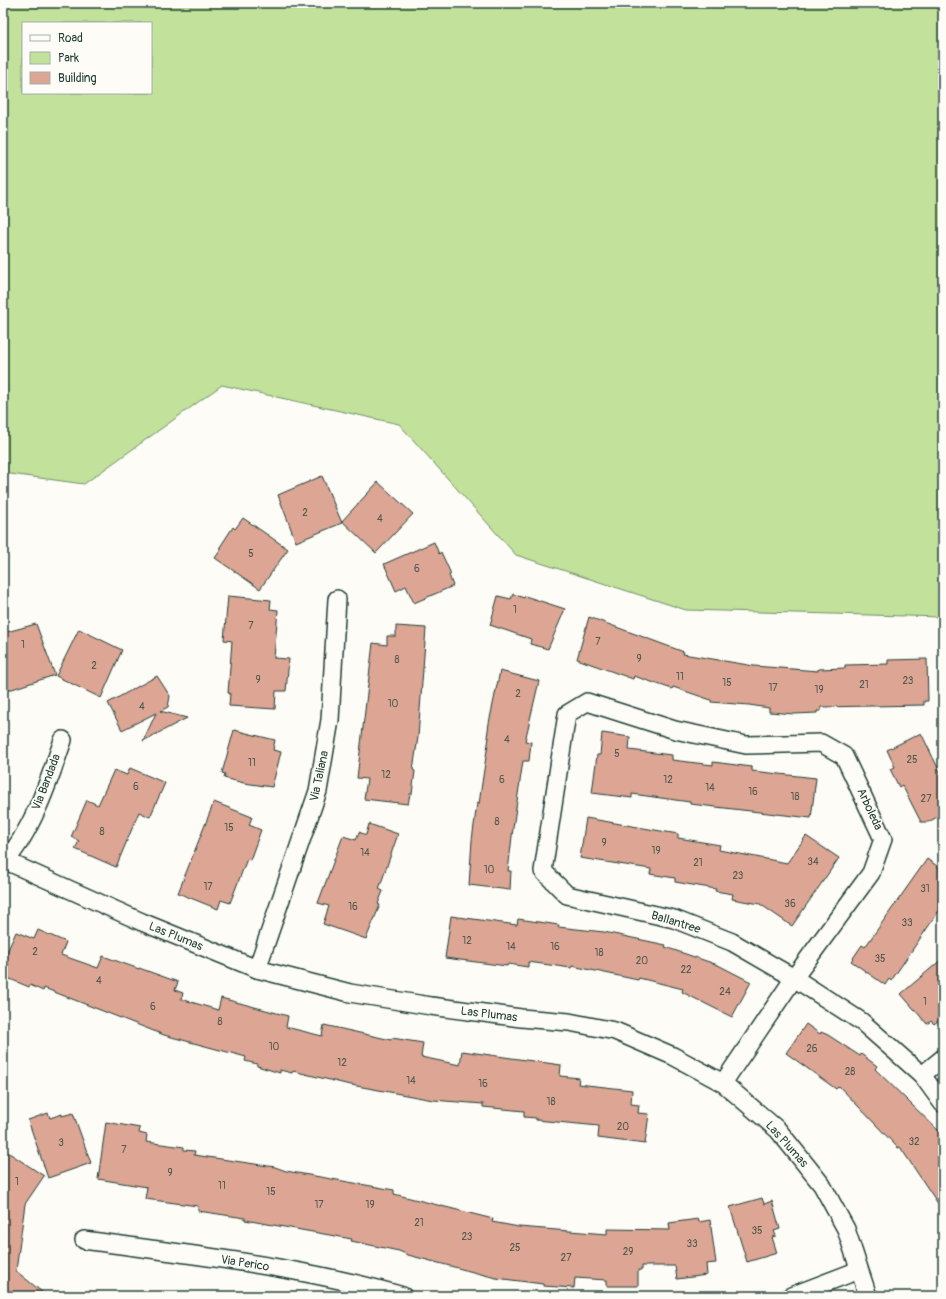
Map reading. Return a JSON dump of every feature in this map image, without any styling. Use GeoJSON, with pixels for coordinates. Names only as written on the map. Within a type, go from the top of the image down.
{"type":"FeatureCollection","features":[{"type":"Feature","properties":{"kind":"street","name":"Via Taliana"},"geometry":{"type":"LineString","coordinates":[[257,969],[318,791],[330,720],[336,599]]}},
{"type":"Feature","properties":{"kind":"street","name":"Arboleda"},"geometry":{"type":"LineString","coordinates":[[587,702],[675,730],[746,745],[821,743],[844,756],[883,839],[871,873],[794,978],[723,1083]]}},
{"type":"Feature","properties":{"kind":"street","name":"Ballantree"},"geometry":{"type":"LineString","coordinates":[[587,702],[567,714],[543,871],[567,895],[674,919],[732,942],[794,978],[862,1022],[922,1074],[943,1104]]}},
{"type":"Feature","properties":{"kind":"street","name":"Via Bandada"},"geometry":{"type":"LineString","coordinates":[[4,863],[25,831],[43,797],[62,740]]}},
{"type":"Feature","properties":{"kind":"street","name":"Las Plumas"},"geometry":{"type":"LineString","coordinates":[[4,863],[257,969],[350,993],[521,1018],[569,1022],[615,1032],[673,1056],[723,1083],[778,1130],[822,1185],[846,1229],[868,1296]]}},
{"type":"Feature","properties":{"kind":"street"},"geometry":{"type":"LineString","coordinates":[[922,1074],[943,1058]]}},
{"type":"Feature","properties":{"kind":"street","name":"Via Perico"},"geometry":{"type":"LineString","coordinates":[[84,1240],[237,1262],[345,1280],[403,1296]]}},
{"type":"Feature","properties":{"kind":"street"},"geometry":{"type":"LineString","coordinates":[[791,1296],[859,1270]]}},
{"type":"Feature","properties":{"kind":"green space"},"geometry":{"type":"Polygon","coordinates":[[[3,3],[943,3],[943,617],[686,610],[516,555],[399,424],[222,385],[84,484],[3,473],[3,3]]]}},
{"type":"Feature","properties":{"kind":"building"},"geometry":{"type":"Polygon","coordinates":[[[322,476],[342,523],[296,542],[278,495],[322,476]]]}},
{"type":"Feature","properties":{"kind":"building"},"geometry":{"type":"Polygon","coordinates":[[[378,482],[413,514],[376,553],[342,521],[378,482]]]}},
{"type":"Feature","properties":{"kind":"building"},"geometry":{"type":"Polygon","coordinates":[[[243,518],[288,549],[260,589],[215,558],[233,527],[235,529],[243,518]]]}},
{"type":"Feature","properties":{"kind":"building"},"geometry":{"type":"Polygon","coordinates":[[[434,542],[439,554],[441,552],[451,574],[449,575],[453,586],[414,603],[406,586],[396,591],[384,564],[434,542]]]}},
{"type":"Feature","properties":{"kind":"building"},"geometry":{"type":"Polygon","coordinates":[[[513,594],[524,598],[525,596],[565,609],[548,649],[530,644],[531,639],[490,625],[498,596],[511,599],[513,594]]]}},
{"type":"Feature","properties":{"kind":"building"},"geometry":{"type":"Polygon","coordinates":[[[228,596],[271,600],[270,609],[278,610],[274,658],[289,659],[286,691],[276,691],[275,709],[229,706],[230,693],[228,693],[232,641],[224,640],[228,596]]]}},
{"type":"Feature","properties":{"kind":"building"},"geometry":{"type":"Polygon","coordinates":[[[589,617],[684,652],[683,654],[754,666],[818,671],[818,669],[845,668],[845,665],[888,664],[888,660],[927,659],[928,701],[924,701],[924,705],[821,707],[821,711],[817,711],[817,713],[794,714],[769,712],[769,708],[749,705],[711,702],[711,700],[673,687],[672,689],[634,676],[633,679],[577,659],[589,617]]]}},
{"type":"Feature","properties":{"kind":"building"},"geometry":{"type":"Polygon","coordinates":[[[36,624],[55,675],[3,692],[3,633],[36,624]]]}},
{"type":"Feature","properties":{"kind":"building"},"geometry":{"type":"Polygon","coordinates":[[[396,626],[426,628],[418,737],[413,770],[415,771],[412,794],[410,794],[408,804],[364,799],[367,779],[357,778],[373,643],[387,645],[387,636],[396,636],[396,626]]]}},
{"type":"Feature","properties":{"kind":"building"},"geometry":{"type":"Polygon","coordinates":[[[79,629],[122,650],[101,698],[56,676],[79,629]]]}},
{"type":"Feature","properties":{"kind":"building"},"geometry":{"type":"Polygon","coordinates":[[[500,671],[539,681],[525,741],[531,742],[529,761],[523,761],[513,828],[508,871],[511,871],[510,890],[469,885],[472,840],[477,803],[479,804],[489,737],[487,737],[489,723],[500,671]]]}},
{"type":"Feature","properties":{"kind":"building"},"geometry":{"type":"Polygon","coordinates":[[[157,676],[170,696],[168,707],[160,711],[187,718],[143,741],[156,713],[122,730],[108,703],[157,676]]]}},
{"type":"Feature","properties":{"kind":"building"},"geometry":{"type":"Polygon","coordinates":[[[234,730],[275,740],[273,750],[281,752],[272,787],[244,783],[224,778],[225,774],[222,773],[234,730]]]}},
{"type":"Feature","properties":{"kind":"building"},"geometry":{"type":"Polygon","coordinates":[[[602,733],[630,737],[629,750],[672,755],[672,760],[713,765],[713,762],[752,767],[752,771],[816,778],[811,818],[690,804],[690,802],[632,794],[632,798],[592,793],[597,755],[600,755],[602,733]]]}},
{"type":"Feature","properties":{"kind":"building"},"geometry":{"type":"Polygon","coordinates":[[[921,733],[943,778],[943,814],[928,822],[921,822],[902,785],[899,787],[890,769],[895,767],[887,750],[921,733]]]}},
{"type":"Feature","properties":{"kind":"building"},"geometry":{"type":"Polygon","coordinates":[[[130,768],[165,783],[150,817],[139,812],[116,867],[75,849],[79,841],[71,837],[87,800],[98,805],[114,770],[127,775],[130,768]]]}},
{"type":"Feature","properties":{"kind":"building"},"geometry":{"type":"Polygon","coordinates":[[[214,802],[252,817],[249,825],[261,830],[250,860],[247,859],[230,903],[221,900],[218,909],[178,893],[214,802]]]}},
{"type":"Feature","properties":{"kind":"building"},"geometry":{"type":"Polygon","coordinates":[[[586,818],[678,834],[678,838],[720,845],[719,850],[787,863],[806,836],[839,858],[792,926],[760,904],[732,899],[733,894],[715,891],[716,889],[675,882],[675,878],[650,874],[651,869],[580,858],[586,818]]]}},
{"type":"Feature","properties":{"kind":"building"},"geometry":{"type":"Polygon","coordinates":[[[369,824],[398,834],[379,889],[383,891],[378,904],[380,905],[366,939],[323,924],[329,906],[318,903],[343,836],[356,840],[359,832],[366,835],[369,824]]]}},
{"type":"Feature","properties":{"kind":"building"},"geometry":{"type":"Polygon","coordinates":[[[927,859],[943,870],[943,905],[891,981],[889,979],[885,985],[851,961],[862,945],[865,947],[927,859]]]}},
{"type":"Feature","properties":{"kind":"building"},"geometry":{"type":"Polygon","coordinates":[[[451,916],[517,925],[518,919],[559,925],[558,927],[604,932],[666,945],[665,947],[718,965],[751,982],[732,1017],[682,992],[683,989],[639,978],[638,980],[572,966],[571,968],[528,962],[528,967],[508,964],[507,966],[445,958],[451,916]]]}},
{"type":"Feature","properties":{"kind":"building"},"geometry":{"type":"Polygon","coordinates":[[[38,930],[66,942],[61,955],[98,968],[103,956],[139,968],[178,982],[175,990],[183,993],[181,999],[218,1010],[221,998],[288,1016],[286,1027],[322,1036],[324,1025],[391,1040],[392,1038],[423,1043],[421,1057],[460,1065],[462,1051],[561,1065],[560,1076],[579,1078],[578,1084],[632,1090],[631,1104],[639,1105],[638,1113],[649,1114],[645,1144],[598,1138],[599,1126],[536,1120],[536,1118],[524,1117],[524,1111],[483,1107],[483,1104],[433,1100],[346,1084],[293,1071],[292,1073],[280,1070],[280,1073],[245,1061],[246,1057],[164,1035],[44,988],[43,991],[30,985],[29,987],[3,976],[3,961],[16,932],[34,939],[38,930]]]}},
{"type":"Feature","properties":{"kind":"building"},"geometry":{"type":"Polygon","coordinates":[[[943,958],[943,1017],[934,1024],[931,1021],[927,1024],[901,994],[943,958]]]}},
{"type":"Feature","properties":{"kind":"building"},"geometry":{"type":"Polygon","coordinates":[[[806,1024],[820,1034],[821,1032],[828,1035],[860,1056],[861,1054],[877,1066],[875,1069],[943,1135],[943,1211],[900,1147],[898,1148],[839,1086],[836,1089],[786,1053],[806,1024]]]}},
{"type":"Feature","properties":{"kind":"building"},"geometry":{"type":"Polygon","coordinates":[[[48,1113],[50,1118],[62,1114],[62,1116],[73,1113],[91,1163],[48,1178],[28,1120],[48,1113]]]}},
{"type":"Feature","properties":{"kind":"building"},"geometry":{"type":"Polygon","coordinates":[[[106,1122],[140,1128],[139,1133],[147,1135],[146,1142],[184,1147],[184,1150],[195,1151],[194,1155],[275,1167],[286,1171],[394,1190],[394,1194],[493,1219],[492,1222],[519,1227],[607,1234],[607,1229],[670,1230],[669,1223],[698,1219],[699,1222],[710,1220],[716,1263],[706,1264],[707,1275],[677,1279],[675,1266],[642,1266],[642,1270],[638,1270],[638,1286],[607,1286],[607,1280],[575,1278],[574,1288],[543,1286],[543,1284],[496,1278],[408,1255],[399,1251],[351,1241],[352,1239],[245,1220],[245,1218],[198,1211],[198,1206],[145,1199],[147,1187],[98,1179],[106,1122]]]}},
{"type":"Feature","properties":{"kind":"building"},"geometry":{"type":"Polygon","coordinates":[[[3,1149],[44,1176],[25,1204],[16,1271],[47,1296],[3,1296],[3,1149]]]}},
{"type":"Feature","properties":{"kind":"building"},"geometry":{"type":"Polygon","coordinates":[[[762,1198],[764,1204],[772,1201],[780,1229],[774,1231],[776,1236],[772,1237],[777,1253],[747,1262],[730,1207],[762,1198]]]}}]}
